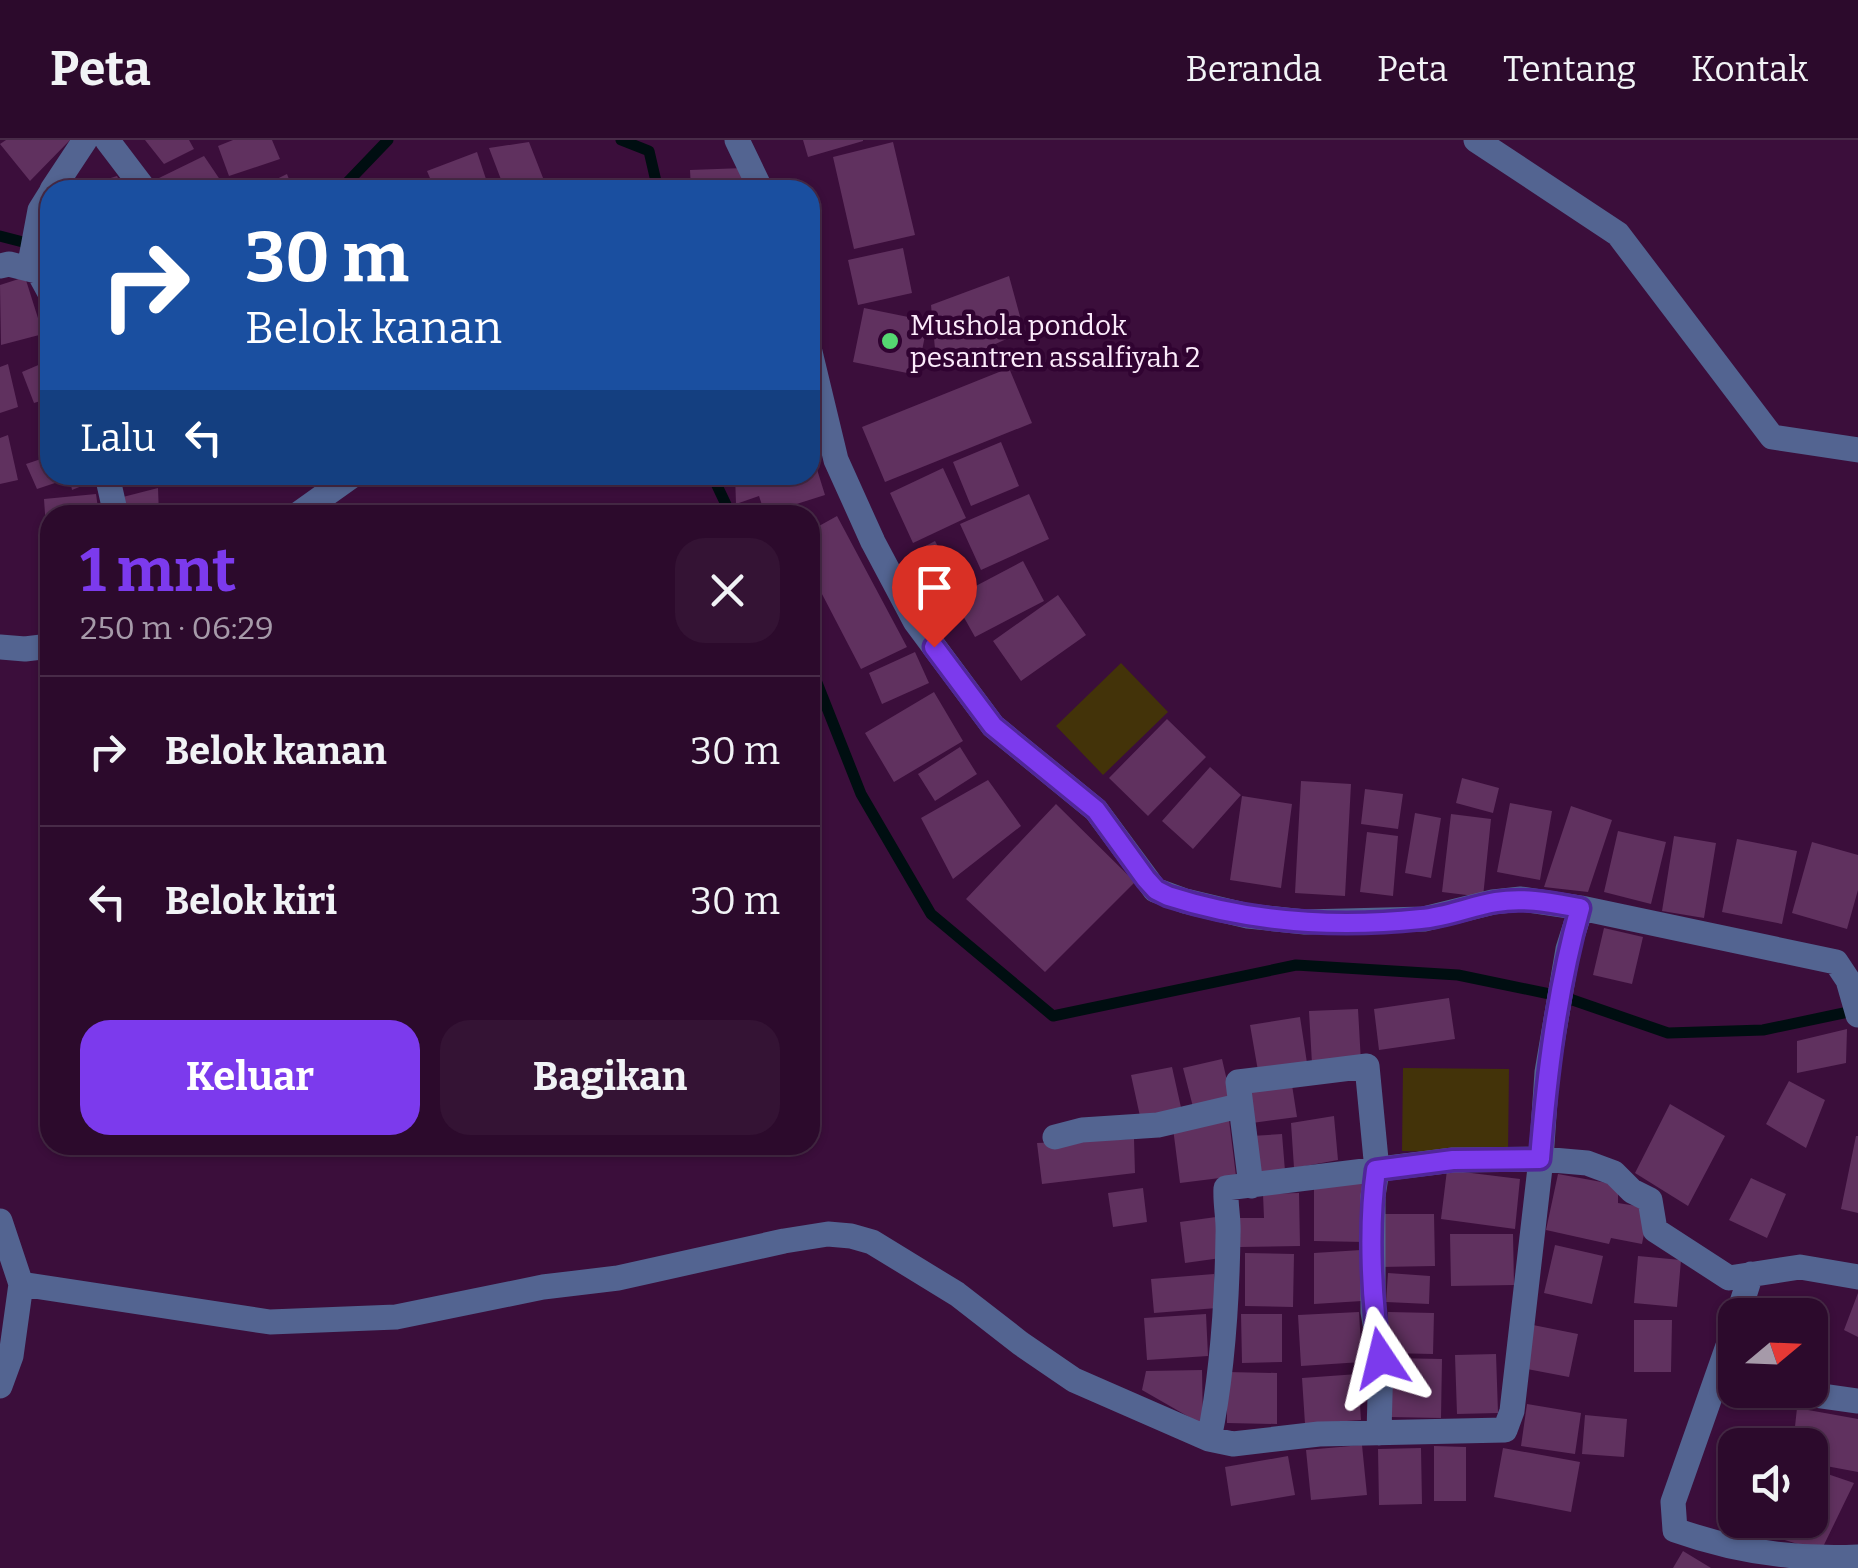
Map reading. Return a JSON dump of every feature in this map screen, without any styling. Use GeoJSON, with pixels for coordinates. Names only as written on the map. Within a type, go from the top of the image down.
{"type":"FeatureCollection","features":[{"type":"Feature","properties":{"kind":"street"},"geometry":{"type":"LineString","coordinates":[[59,180],[85,140]]}},
{"type":"Feature","properties":{"kind":"street"},"geometry":{"type":"LineString","coordinates":[[106,140],[137,180]]}},
{"type":"Feature","properties":{"kind":"street"},"geometry":{"type":"LineString","coordinates":[[737,140],[757,180]]}},
{"type":"Feature","properties":{"kind":"street"},"geometry":{"type":"LineString","coordinates":[[1476,140],[1618,234],[1772,438],[1858,450]]}},
{"type":"Feature","properties":{"kind":"street"},"geometry":{"type":"LineString","coordinates":[[0,266],[8,264],[40,274]]}},
{"type":"Feature","properties":{"kind":"street"},"geometry":{"type":"LineString","coordinates":[[820,394],[836,460],[873,542],[915,620],[993,726],[1096,810],[1156,890],[1185,902],[1248,916],[1305,922],[1424,919],[1522,899],[1580,908],[1836,962],[1848,980],[1858,1014]]}},
{"type":"Feature","properties":{"kind":"street"},"geometry":{"type":"LineString","coordinates":[[310,505],[339,485]]}},
{"type":"Feature","properties":{"kind":"street"},"geometry":{"type":"LineString","coordinates":[[0,646],[40,647]]}},
{"type":"Feature","properties":{"kind":"street"},"geometry":{"type":"LineString","coordinates":[[21,1284],[270,1322],[396,1318],[543,1287],[618,1278],[784,1241],[828,1234],[851,1236],[872,1242],[957,1294],[1074,1380],[1209,1439],[1233,1444],[1320,1434],[1505,1430],[1512,1411],[1547,1072],[1568,949],[1580,908]]}},
{"type":"Feature","properties":{"kind":"street"},"geometry":{"type":"LineString","coordinates":[[1251,1186],[1238,1082],[1367,1066],[1376,1170],[1372,1196],[1373,1312],[1381,1358],[1378,1433]]}},
{"type":"Feature","properties":{"kind":"street"},"geometry":{"type":"LineString","coordinates":[[1055,1137],[1082,1130],[1158,1126],[1239,1106]]}},
{"type":"Feature","properties":{"kind":"street"},"geometry":{"type":"LineString","coordinates":[[1209,1439],[1220,1372],[1228,1232],[1226,1188],[1453,1160],[1586,1163],[1614,1172],[1632,1191],[1650,1200],[1655,1230],[1729,1278],[1800,1267],[1858,1277]]}},
{"type":"Feature","properties":{"kind":"street"},"geometry":{"type":"LineString","coordinates":[[0,1221],[21,1284],[11,1356],[0,1386]]}},
{"type":"Feature","properties":{"kind":"street"},"geometry":{"type":"LineString","coordinates":[[1743,1298],[1751,1274]]}},
{"type":"Feature","properties":{"kind":"street"},"geometry":{"type":"LineString","coordinates":[[1828,1397],[1858,1402]]}},
{"type":"Feature","properties":{"kind":"street"},"geometry":{"type":"LineString","coordinates":[[1718,1400],[1673,1502],[1675,1530],[1737,1548],[1820,1559],[1858,1557]]}},
{"type":"Feature","properties":{"kind":"shaded area"},"geometry":{"type":"Polygon","coordinates":[[[1121,663],[1168,712],[1103,775],[1056,726],[1121,663]]]}},
{"type":"Feature","properties":{"kind":"shaded area"},"geometry":{"type":"Polygon","coordinates":[[[1403,1068],[1509,1069],[1508,1153],[1402,1151],[1403,1068]]]}},
{"type":"Feature","properties":{"kind":"building"},"geometry":{"type":"Polygon","coordinates":[[[6,140],[70,140],[30,181],[0,144],[6,140]]]}},
{"type":"Feature","properties":{"kind":"building"},"geometry":{"type":"Polygon","coordinates":[[[145,140],[189,140],[194,149],[164,164],[145,140]]]}},
{"type":"Feature","properties":{"kind":"building"},"geometry":{"type":"Polygon","coordinates":[[[233,140],[272,140],[280,159],[229,176],[218,146],[233,140]]]}},
{"type":"Feature","properties":{"kind":"building"},"geometry":{"type":"Polygon","coordinates":[[[803,140],[863,140],[863,141],[808,157],[803,140]]]}},
{"type":"Feature","properties":{"kind":"building"},"geometry":{"type":"Polygon","coordinates":[[[529,142],[544,180],[501,180],[489,148],[529,142]]]}},
{"type":"Feature","properties":{"kind":"building"},"geometry":{"type":"Polygon","coordinates":[[[893,142],[915,235],[854,249],[833,157],[893,142]]]}},
{"type":"Feature","properties":{"kind":"building"},"geometry":{"type":"Polygon","coordinates":[[[477,152],[486,180],[431,180],[427,171],[477,152]]]}},
{"type":"Feature","properties":{"kind":"building"},"geometry":{"type":"Polygon","coordinates":[[[204,156],[220,180],[160,180],[204,156]]]}},
{"type":"Feature","properties":{"kind":"building"},"geometry":{"type":"Polygon","coordinates":[[[744,168],[745,180],[690,180],[690,170],[744,168]]]}},
{"type":"Feature","properties":{"kind":"building"},"geometry":{"type":"Polygon","coordinates":[[[903,248],[912,293],[858,305],[848,260],[903,248]]]}},
{"type":"Feature","properties":{"kind":"building"},"geometry":{"type":"Polygon","coordinates":[[[1009,276],[1024,331],[980,351],[936,360],[931,305],[1009,276]]]}},
{"type":"Feature","properties":{"kind":"building"},"geometry":{"type":"Polygon","coordinates":[[[25,277],[40,335],[1,345],[0,285],[25,277]]]}},
{"type":"Feature","properties":{"kind":"building","name":"Mushola pondok pesantren assalfiyah 2"},"geometry":{"type":"Polygon","coordinates":[[[864,308],[928,321],[917,375],[853,362],[864,308]]]}},
{"type":"Feature","properties":{"kind":"building"},"geometry":{"type":"Polygon","coordinates":[[[8,364],[18,407],[0,413],[0,367],[8,364]]]}},
{"type":"Feature","properties":{"kind":"building"},"geometry":{"type":"Polygon","coordinates":[[[40,364],[40,401],[34,403],[22,372],[40,364]]]}},
{"type":"Feature","properties":{"kind":"building"},"geometry":{"type":"Polygon","coordinates":[[[1009,368],[1032,423],[885,482],[862,427],[1009,368]]]}},
{"type":"Feature","properties":{"kind":"building"},"geometry":{"type":"Polygon","coordinates":[[[8,435],[18,480],[0,484],[0,438],[8,435]]]}},
{"type":"Feature","properties":{"kind":"building"},"geometry":{"type":"Polygon","coordinates":[[[1001,442],[1019,486],[971,506],[953,462],[1001,442]]]}},
{"type":"Feature","properties":{"kind":"building"},"geometry":{"type":"Polygon","coordinates":[[[40,459],[40,485],[49,485],[37,489],[26,464],[40,459]]]}},
{"type":"Feature","properties":{"kind":"building"},"geometry":{"type":"Polygon","coordinates":[[[943,468],[966,518],[913,543],[890,493],[943,468]]]}},
{"type":"Feature","properties":{"kind":"building"},"geometry":{"type":"Polygon","coordinates":[[[820,479],[825,495],[793,505],[762,505],[759,496],[736,504],[735,485],[820,485],[820,479]]]}},
{"type":"Feature","properties":{"kind":"building"},"geometry":{"type":"Polygon","coordinates":[[[158,488],[159,505],[120,505],[119,498],[158,488]]]}},
{"type":"Feature","properties":{"kind":"building"},"geometry":{"type":"Polygon","coordinates":[[[96,494],[98,505],[44,505],[44,499],[96,494]]]}},
{"type":"Feature","properties":{"kind":"building"},"geometry":{"type":"Polygon","coordinates":[[[1029,494],[1049,539],[981,570],[960,524],[1029,494]]]}},
{"type":"Feature","properties":{"kind":"building"},"geometry":{"type":"Polygon","coordinates":[[[837,516],[907,647],[861,669],[820,590],[820,525],[837,516]]]}},
{"type":"Feature","properties":{"kind":"building"},"geometry":{"type":"Polygon","coordinates":[[[935,541],[952,572],[922,589],[905,557],[935,541]]]}},
{"type":"Feature","properties":{"kind":"building"},"geometry":{"type":"Polygon","coordinates":[[[1023,561],[1044,601],[975,637],[953,598],[1023,561]]]}},
{"type":"Feature","properties":{"kind":"building"},"geometry":{"type":"Polygon","coordinates":[[[1058,595],[1086,635],[1021,681],[993,641],[1058,595]]]}},
{"type":"Feature","properties":{"kind":"building"},"geometry":{"type":"Polygon","coordinates":[[[915,652],[929,683],[882,704],[869,673],[915,652]]]}},
{"type":"Feature","properties":{"kind":"building"},"geometry":{"type":"Polygon","coordinates":[[[934,692],[963,741],[894,782],[865,733],[934,692]]]}},
{"type":"Feature","properties":{"kind":"building"},"geometry":{"type":"Polygon","coordinates":[[[1167,719],[1206,757],[1148,816],[1109,778],[1167,719]]]}},
{"type":"Feature","properties":{"kind":"building"},"geometry":{"type":"Polygon","coordinates":[[[960,747],[977,774],[935,801],[918,774],[960,747]]]}},
{"type":"Feature","properties":{"kind":"building"},"geometry":{"type":"Polygon","coordinates":[[[1210,767],[1241,795],[1193,849],[1162,821],[1210,767]]]}},
{"type":"Feature","properties":{"kind":"building"},"geometry":{"type":"Polygon","coordinates":[[[1462,778],[1499,788],[1493,813],[1456,803],[1462,778]]]}},
{"type":"Feature","properties":{"kind":"building"},"geometry":{"type":"Polygon","coordinates":[[[988,780],[1021,826],[953,879],[921,818],[988,780]]]}},
{"type":"Feature","properties":{"kind":"building"},"geometry":{"type":"Polygon","coordinates":[[[1301,781],[1351,784],[1345,896],[1295,893],[1301,781]]]}},
{"type":"Feature","properties":{"kind":"building"},"geometry":{"type":"Polygon","coordinates":[[[1365,789],[1403,794],[1398,829],[1361,824],[1365,789]]]}},
{"type":"Feature","properties":{"kind":"building"},"geometry":{"type":"Polygon","coordinates":[[[1242,796],[1292,804],[1281,888],[1230,880],[1242,796]]]}},
{"type":"Feature","properties":{"kind":"building"},"geometry":{"type":"Polygon","coordinates":[[[1510,803],[1552,811],[1540,880],[1497,872],[1510,803]]]}},
{"type":"Feature","properties":{"kind":"building"},"geometry":{"type":"Polygon","coordinates":[[[1056,804],[1135,882],[1045,972],[966,899],[1056,804]]]}},
{"type":"Feature","properties":{"kind":"building"},"geometry":{"type":"Polygon","coordinates":[[[1571,806],[1612,820],[1588,892],[1544,887],[1571,806]]]}},
{"type":"Feature","properties":{"kind":"building"},"geometry":{"type":"Polygon","coordinates":[[[1415,813],[1441,818],[1431,878],[1405,873],[1415,813]]]}},
{"type":"Feature","properties":{"kind":"building"},"geometry":{"type":"Polygon","coordinates":[[[1451,814],[1491,819],[1483,897],[1442,892],[1451,814]]]}},
{"type":"Feature","properties":{"kind":"building"},"geometry":{"type":"Polygon","coordinates":[[[1618,831],[1666,842],[1651,904],[1604,892],[1618,831]]]}},
{"type":"Feature","properties":{"kind":"building"},"geometry":{"type":"Polygon","coordinates":[[[1367,832],[1398,836],[1393,896],[1360,892],[1367,832]]]}},
{"type":"Feature","properties":{"kind":"building"},"geometry":{"type":"Polygon","coordinates":[[[1674,836],[1716,843],[1704,918],[1662,911],[1674,836]]]}},
{"type":"Feature","properties":{"kind":"building"},"geometry":{"type":"Polygon","coordinates":[[[1737,839],[1797,851],[1782,924],[1722,912],[1737,839]]]}},
{"type":"Feature","properties":{"kind":"building"},"geometry":{"type":"Polygon","coordinates":[[[1812,842],[1858,855],[1858,890],[1847,929],[1792,913],[1812,842]]]}},
{"type":"Feature","properties":{"kind":"building"},"geometry":{"type":"Polygon","coordinates":[[[1604,928],[1643,937],[1632,984],[1593,975],[1604,928]]]}},
{"type":"Feature","properties":{"kind":"building"},"geometry":{"type":"Polygon","coordinates":[[[1449,998],[1455,1039],[1379,1050],[1374,1009],[1449,998]]]}},
{"type":"Feature","properties":{"kind":"building"},"geometry":{"type":"Polygon","coordinates":[[[1358,1009],[1361,1062],[1312,1064],[1309,1011],[1358,1009]]]}},
{"type":"Feature","properties":{"kind":"building"},"geometry":{"type":"Polygon","coordinates":[[[1300,1017],[1307,1063],[1258,1071],[1250,1025],[1300,1017]]]}},
{"type":"Feature","properties":{"kind":"building"},"geometry":{"type":"Polygon","coordinates":[[[1847,1029],[1846,1063],[1797,1073],[1797,1041],[1847,1029]]]}},
{"type":"Feature","properties":{"kind":"building"},"geometry":{"type":"Polygon","coordinates":[[[1222,1059],[1231,1098],[1193,1107],[1183,1068],[1222,1059]]]}},
{"type":"Feature","properties":{"kind":"building"},"geometry":{"type":"Polygon","coordinates":[[[1172,1067],[1182,1112],[1141,1121],[1131,1075],[1172,1067]]]}},
{"type":"Feature","properties":{"kind":"building"},"geometry":{"type":"Polygon","coordinates":[[[1789,1081],[1825,1100],[1806,1148],[1766,1124],[1789,1081]]]}},
{"type":"Feature","properties":{"kind":"building"},"geometry":{"type":"Polygon","coordinates":[[[1292,1085],[1297,1117],[1252,1123],[1248,1090],[1292,1085]]]}},
{"type":"Feature","properties":{"kind":"building"},"geometry":{"type":"Polygon","coordinates":[[[1670,1104],[1725,1136],[1688,1206],[1635,1173],[1670,1104]]]}},
{"type":"Feature","properties":{"kind":"building"},"geometry":{"type":"Polygon","coordinates":[[[1334,1116],[1338,1160],[1294,1168],[1291,1123],[1334,1116]]]}},
{"type":"Feature","properties":{"kind":"building"},"geometry":{"type":"Polygon","coordinates":[[[1229,1120],[1236,1176],[1180,1183],[1173,1128],[1229,1120]]]}},
{"type":"Feature","properties":{"kind":"building"},"geometry":{"type":"Polygon","coordinates":[[[1282,1134],[1285,1171],[1255,1174],[1251,1136],[1282,1134]]]}},
{"type":"Feature","properties":{"kind":"building"},"geometry":{"type":"Polygon","coordinates":[[[1858,1136],[1858,1213],[1841,1209],[1858,1136]]]}},
{"type":"Feature","properties":{"kind":"building"},"geometry":{"type":"Polygon","coordinates":[[[1134,1139],[1135,1173],[1042,1184],[1037,1143],[1134,1139]]]}},
{"type":"Feature","properties":{"kind":"building"},"geometry":{"type":"Polygon","coordinates":[[[1447,1170],[1520,1179],[1515,1229],[1441,1219],[1447,1170]]]}},
{"type":"Feature","properties":{"kind":"building"},"geometry":{"type":"Polygon","coordinates":[[[1558,1174],[1618,1185],[1618,1203],[1649,1208],[1642,1244],[1611,1238],[1609,1244],[1546,1230],[1558,1174]]]}},
{"type":"Feature","properties":{"kind":"building"},"geometry":{"type":"Polygon","coordinates":[[[1751,1178],[1786,1194],[1767,1238],[1729,1220],[1751,1178]]]}},
{"type":"Feature","properties":{"kind":"building"},"geometry":{"type":"Polygon","coordinates":[[[1314,1183],[1364,1183],[1364,1242],[1314,1241],[1314,1183]]]}},
{"type":"Feature","properties":{"kind":"building"},"geometry":{"type":"Polygon","coordinates":[[[1143,1188],[1147,1222],[1113,1227],[1108,1193],[1143,1188]]]}},
{"type":"Feature","properties":{"kind":"building"},"geometry":{"type":"Polygon","coordinates":[[[1299,1193],[1300,1246],[1240,1247],[1239,1218],[1264,1218],[1263,1194],[1299,1193]]]}},
{"type":"Feature","properties":{"kind":"building"},"geometry":{"type":"Polygon","coordinates":[[[1380,1214],[1434,1214],[1435,1266],[1380,1267],[1380,1214]]]}},
{"type":"Feature","properties":{"kind":"building"},"geometry":{"type":"Polygon","coordinates":[[[1216,1217],[1221,1258],[1185,1263],[1180,1222],[1216,1217]]]}},
{"type":"Feature","properties":{"kind":"building"},"geometry":{"type":"Polygon","coordinates":[[[1450,1234],[1513,1234],[1514,1285],[1451,1286],[1450,1234]]]}},
{"type":"Feature","properties":{"kind":"building"},"geometry":{"type":"Polygon","coordinates":[[[1555,1245],[1603,1256],[1592,1304],[1544,1293],[1555,1245]]]}},
{"type":"Feature","properties":{"kind":"building"},"geometry":{"type":"Polygon","coordinates":[[[1361,1250],[1362,1301],[1314,1304],[1314,1253],[1361,1250]]]}},
{"type":"Feature","properties":{"kind":"building"},"geometry":{"type":"Polygon","coordinates":[[[1245,1253],[1294,1254],[1293,1307],[1245,1306],[1245,1253]]]}},
{"type":"Feature","properties":{"kind":"building"},"geometry":{"type":"Polygon","coordinates":[[[1638,1256],[1681,1260],[1677,1307],[1634,1303],[1638,1256]]]}},
{"type":"Feature","properties":{"kind":"building"},"geometry":{"type":"Polygon","coordinates":[[[1388,1273],[1430,1276],[1429,1304],[1386,1302],[1388,1273]]]}},
{"type":"Feature","properties":{"kind":"building"},"geometry":{"type":"Polygon","coordinates":[[[1214,1274],[1217,1308],[1154,1313],[1151,1279],[1214,1274]]]}},
{"type":"Feature","properties":{"kind":"building"},"geometry":{"type":"Polygon","coordinates":[[[1858,1293],[1858,1337],[1844,1330],[1858,1293]]]}},
{"type":"Feature","properties":{"kind":"building"},"geometry":{"type":"Polygon","coordinates":[[[1359,1312],[1362,1362],[1301,1366],[1298,1315],[1359,1312]]]}},
{"type":"Feature","properties":{"kind":"building"},"geometry":{"type":"Polygon","coordinates":[[[1388,1312],[1434,1313],[1433,1354],[1387,1353],[1388,1312]]]}},
{"type":"Feature","properties":{"kind":"building"},"geometry":{"type":"Polygon","coordinates":[[[1206,1314],[1208,1356],[1147,1360],[1144,1318],[1206,1314]]]}},
{"type":"Feature","properties":{"kind":"building"},"geometry":{"type":"Polygon","coordinates":[[[1241,1314],[1282,1314],[1282,1362],[1242,1363],[1241,1314]]]}},
{"type":"Feature","properties":{"kind":"building"},"geometry":{"type":"Polygon","coordinates":[[[1634,1320],[1672,1320],[1671,1372],[1634,1372],[1634,1320]]]}},
{"type":"Feature","properties":{"kind":"building"},"geometry":{"type":"Polygon","coordinates":[[[1533,1325],[1578,1334],[1569,1377],[1527,1369],[1533,1325]]]}},
{"type":"Feature","properties":{"kind":"building"},"geometry":{"type":"Polygon","coordinates":[[[1496,1354],[1498,1413],[1457,1414],[1455,1355],[1496,1354]]]}},
{"type":"Feature","properties":{"kind":"building"},"geometry":{"type":"Polygon","coordinates":[[[1391,1358],[1442,1359],[1441,1418],[1390,1417],[1391,1358]]]}},
{"type":"Feature","properties":{"kind":"building"},"geometry":{"type":"Polygon","coordinates":[[[1202,1370],[1203,1425],[1142,1390],[1146,1371],[1202,1370]]]}},
{"type":"Feature","properties":{"kind":"building"},"geometry":{"type":"Polygon","coordinates":[[[1227,1372],[1277,1373],[1277,1424],[1227,1423],[1227,1372]]]}},
{"type":"Feature","properties":{"kind":"building"},"geometry":{"type":"Polygon","coordinates":[[[1358,1374],[1361,1420],[1305,1424],[1302,1378],[1358,1374]]]}},
{"type":"Feature","properties":{"kind":"building"},"geometry":{"type":"Polygon","coordinates":[[[1527,1404],[1581,1413],[1575,1454],[1521,1446],[1527,1404]]]}},
{"type":"Feature","properties":{"kind":"building"},"geometry":{"type":"Polygon","coordinates":[[[1797,1408],[1858,1419],[1858,1472],[1828,1466],[1828,1428],[1795,1428],[1797,1408]]]}},
{"type":"Feature","properties":{"kind":"building"},"geometry":{"type":"Polygon","coordinates":[[[1585,1415],[1627,1419],[1624,1457],[1582,1454],[1585,1415]]]}},
{"type":"Feature","properties":{"kind":"building"},"geometry":{"type":"Polygon","coordinates":[[[1362,1445],[1367,1495],[1311,1500],[1306,1450],[1362,1445]]]}},
{"type":"Feature","properties":{"kind":"building"},"geometry":{"type":"Polygon","coordinates":[[[1434,1446],[1466,1447],[1466,1501],[1434,1501],[1434,1446]]]}},
{"type":"Feature","properties":{"kind":"building"},"geometry":{"type":"Polygon","coordinates":[[[1421,1448],[1422,1504],[1379,1505],[1378,1449],[1421,1448]]]}},
{"type":"Feature","properties":{"kind":"building"},"geometry":{"type":"Polygon","coordinates":[[[1503,1448],[1580,1462],[1571,1512],[1494,1497],[1503,1448]]]}},
{"type":"Feature","properties":{"kind":"building"},"geometry":{"type":"Polygon","coordinates":[[[1288,1456],[1295,1495],[1231,1506],[1225,1467],[1288,1456]]]}},
{"type":"Feature","properties":{"kind":"building"},"geometry":{"type":"Polygon","coordinates":[[[1828,1474],[1854,1483],[1828,1537],[1828,1474]]]}},
{"type":"Feature","properties":{"kind":"building"},"geometry":{"type":"Polygon","coordinates":[[[1778,1538],[1827,1538],[1821,1551],[1778,1538]]]}},
{"type":"Feature","properties":{"kind":"building"},"geometry":{"type":"Polygon","coordinates":[[[1683,1551],[1711,1568],[1673,1568],[1683,1551]]]}},
{"type":"Feature","properties":{"kind":"waterway"},"geometry":{"type":"LineString","coordinates":[[350,180],[388,140]]}},
{"type":"Feature","properties":{"kind":"waterway"},"geometry":{"type":"LineString","coordinates":[[621,140],[649,151],[656,180]]}},
{"type":"Feature","properties":{"kind":"waterway"},"geometry":{"type":"LineString","coordinates":[[0,236],[40,246]]}},
{"type":"Feature","properties":{"kind":"waterway"},"geometry":{"type":"LineString","coordinates":[[717,485],[726,505]]}},
{"type":"Feature","properties":{"kind":"waterway"},"geometry":{"type":"LineString","coordinates":[[820,690],[861,794],[931,914],[1053,1016],[1296,965],[1458,975],[1564,997],[1668,1033],[1763,1030],[1858,1010]]}},
{"type":"Feature","properties":{"kind":"place","name":"Mushola pondok pesantren assalfiyah 2"},"geometry":{"type":"Point","coordinates":[890,341]}},
{"type":"Feature","properties":{"kind":"route"},"geometry":{"type":"LineString","coordinates":[[934,647],[993,726],[1096,810],[1146,879],[1168,896],[1248,916],[1305,922],[1424,919],[1522,899],[1580,908],[1568,949],[1547,1072],[1540,1159],[1453,1160],[1376,1170],[1372,1196],[1373,1312],[1381,1358]]}}]}
